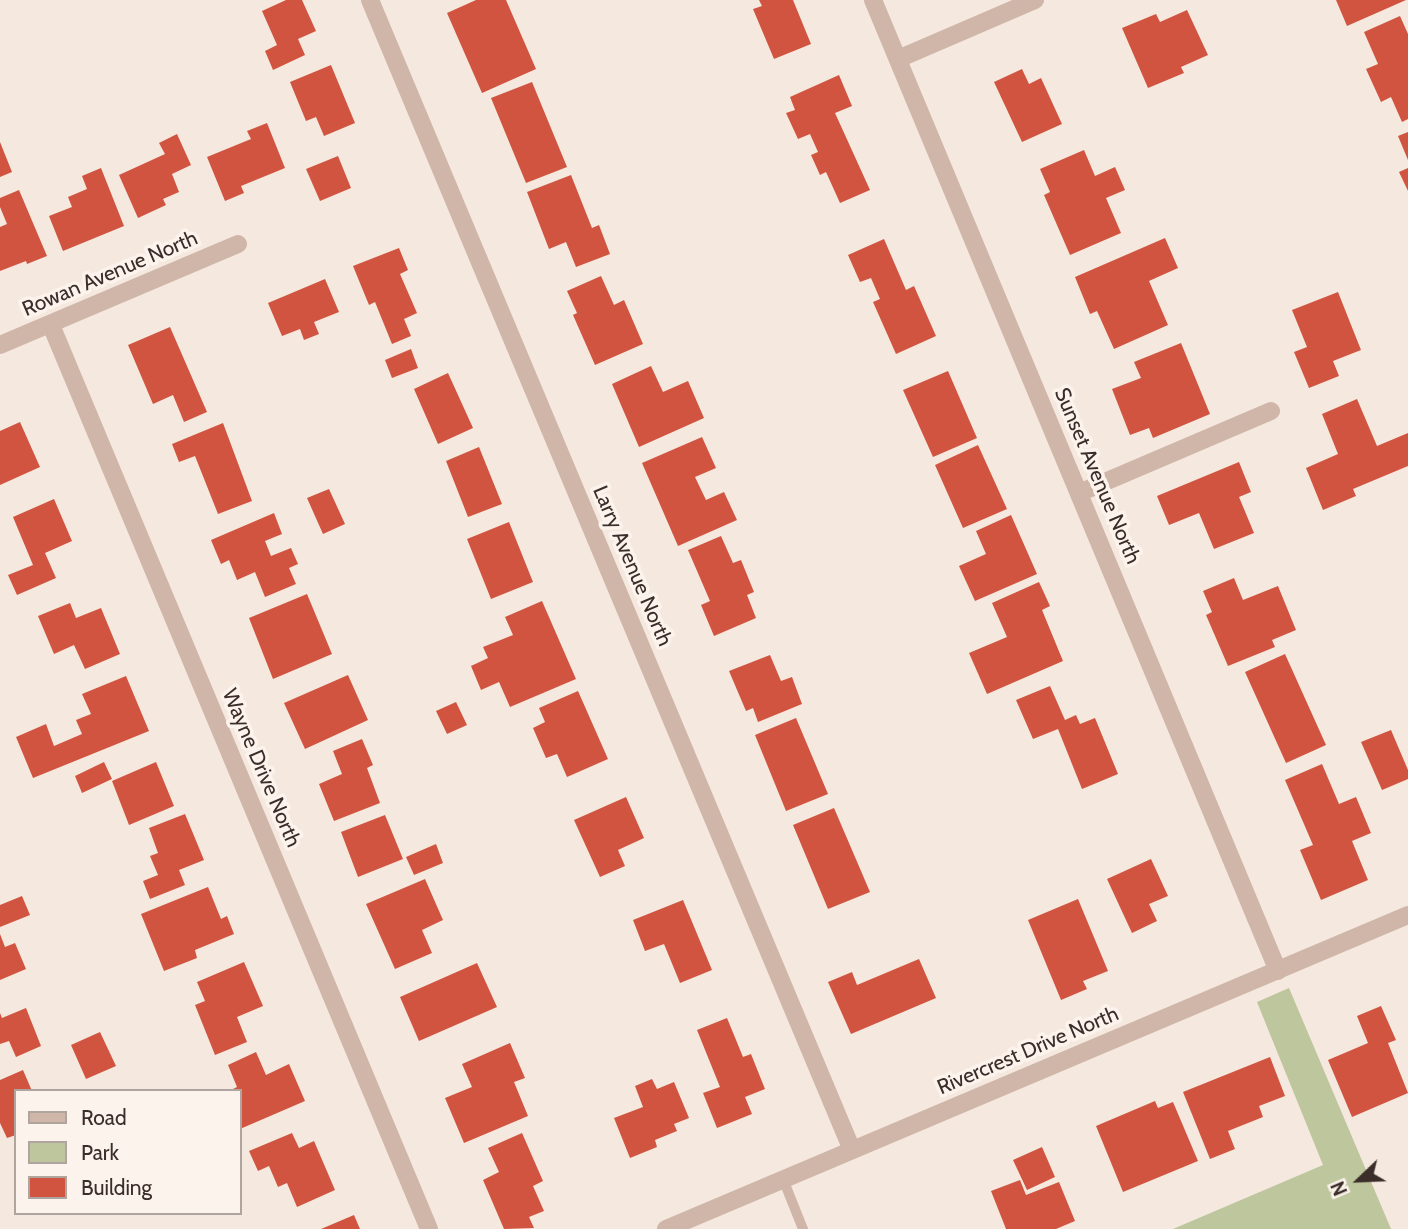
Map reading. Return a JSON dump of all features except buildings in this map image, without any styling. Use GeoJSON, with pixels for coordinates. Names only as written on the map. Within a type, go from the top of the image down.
{"type":"FeatureCollection","features":[{"type":"Feature","properties":{"kind":"street","name":"Larry Avenue North"},"geometry":{"type":"LineString","coordinates":[[370,0],[852,1150]]}},
{"type":"Feature","properties":{"kind":"street","name":"Sunset Avenue North"},"geometry":{"type":"LineString","coordinates":[[873,0],[1278,971]]}},
{"type":"Feature","properties":{"kind":"street"},"geometry":{"type":"LineString","coordinates":[[898,59],[1035,0]]}},
{"type":"Feature","properties":{"kind":"street","name":"Rowan Avenue North"},"geometry":{"type":"LineString","coordinates":[[0,345],[238,244]]}},
{"type":"Feature","properties":{"kind":"street","name":"Wayne Drive North"},"geometry":{"type":"LineString","coordinates":[[51,325],[429,1229]]}},
{"type":"Feature","properties":{"kind":"street"},"geometry":{"type":"LineString","coordinates":[[1079,493],[1271,411]]}},
{"type":"Feature","properties":{"kind":"street","name":"Rivercrest Drive North"},"geometry":{"type":"LineString","coordinates":[[666,1229],[1408,915]]}},
{"type":"Feature","properties":{"kind":"lane"},"geometry":{"type":"LineString","coordinates":[[783,1180],[803,1229]]}},
{"type":"Feature","properties":{"kind":"green space"},"geometry":{"type":"Polygon","coordinates":[[[1289,988],[1391,1229],[1173,1229],[1323,1165],[1257,1002],[1289,988]]]}}]}
